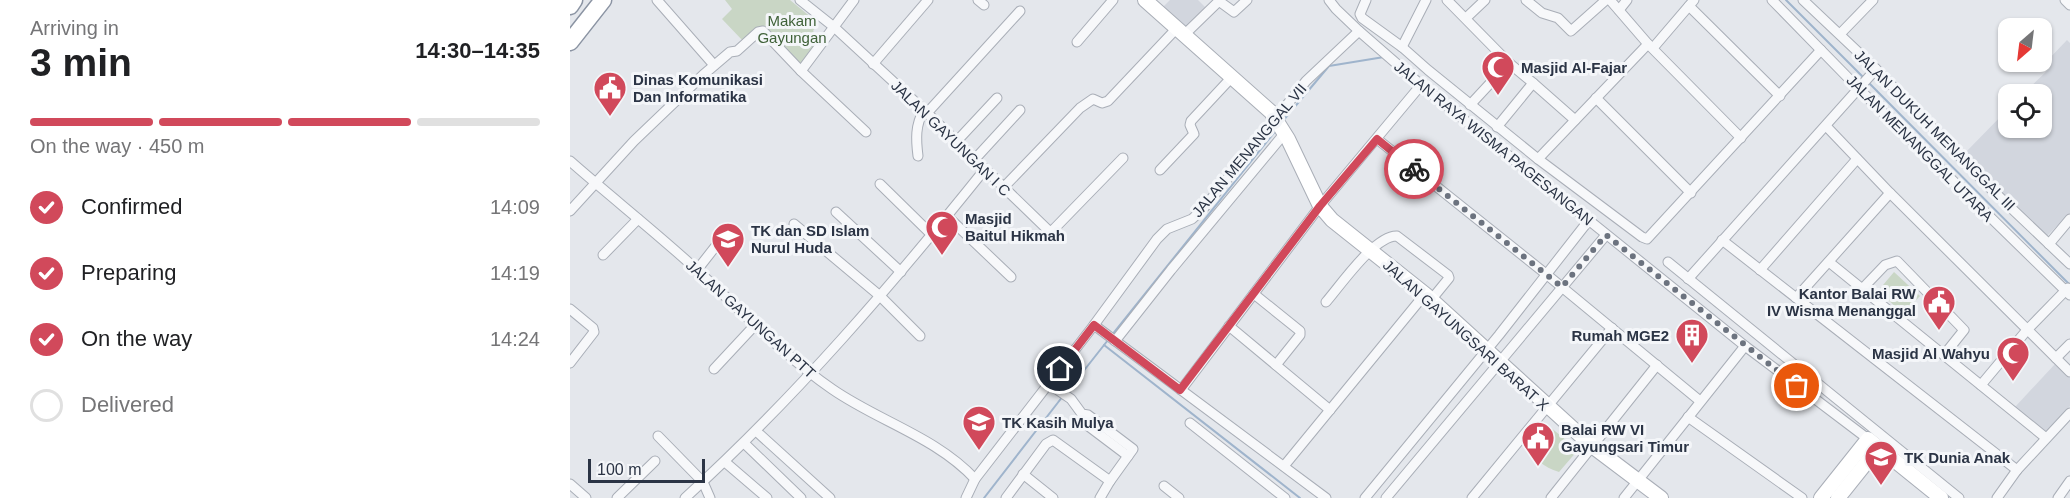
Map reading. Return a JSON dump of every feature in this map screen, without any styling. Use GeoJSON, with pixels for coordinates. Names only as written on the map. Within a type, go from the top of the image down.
{"type":"FeatureCollection","features":[{"type":"Feature","properties":{"kind":"highway"},"geometry":{"type":"LineString","coordinates":[[570,6],[574,0]]}},
{"type":"Feature","properties":{"kind":"highway"},"geometry":{"type":"LineString","coordinates":[[570,42],[603,0]]}},
{"type":"Feature","properties":{"kind":"street"},"geometry":{"type":"LineString","coordinates":[[657,0],[714,65]]}},
{"type":"Feature","properties":{"kind":"street","name":"JALAN GAYUNGAN I C"},"geometry":{"type":"LineString","coordinates":[[800,0],[834,27],[1050,231],[1123,158]]}},
{"type":"Feature","properties":{"kind":"street"},"geometry":{"type":"LineString","coordinates":[[801,71],[854,0]]}},
{"type":"Feature","properties":{"kind":"street"},"geometry":{"type":"LineString","coordinates":[[873,64],[927,0]]}},
{"type":"Feature","properties":{"kind":"street"},"geometry":{"type":"LineString","coordinates":[[1077,42],[1113,0]]}},
{"type":"Feature","properties":{"kind":"street","name":"JALAN GAYUNGSARI BARAT X"},"geometry":{"type":"LineString","coordinates":[[1145,0],[1262,103],[1279,126],[1320,206],[1343,229],[1428,297],[1593,446],[1661,498]]}},
{"type":"Feature","properties":{"kind":"street","name":"JALAN RAYA WISMA PAGESANGAN"},"geometry":{"type":"LineString","coordinates":[[1329,0],[1359,31],[1421,85],[1745,346],[1873,443],[1931,495]]}},
{"type":"Feature","properties":{"kind":"street"},"geometry":{"type":"LineString","coordinates":[[1366,0],[1360,15],[1538,159],[1642,237],[1650,238],[1821,50]]}},
{"type":"Feature","properties":{"kind":"street"},"geometry":{"type":"LineString","coordinates":[[1402,47],[1426,0]]}},
{"type":"Feature","properties":{"kind":"street"},"geometry":{"type":"LineString","coordinates":[[1447,0],[1509,63],[1575,120]]}},
{"type":"Feature","properties":{"kind":"street"},"geometry":{"type":"LineString","coordinates":[[1466,18],[1485,0]]}},
{"type":"Feature","properties":{"kind":"street"},"geometry":{"type":"LineString","coordinates":[[1526,0],[1542,13],[1558,18],[1571,31],[1608,0],[1741,138]]}},
{"type":"Feature","properties":{"kind":"street"},"geometry":{"type":"LineString","coordinates":[[1619,10],[1627,0]]}},
{"type":"Feature","properties":{"kind":"street","name":"JALAN MENANGGAL UTARA"},"geometry":{"type":"LineString","coordinates":[[1772,0],[2068,290]]}},
{"type":"Feature","properties":{"kind":"street","name":"JALAN DUKUH MENANGGAL III"},"geometry":{"type":"LineString","coordinates":[[1803,0],[1840,34],[1972,170],[2068,262]]}},
{"type":"Feature","properties":{"kind":"street"},"geometry":{"type":"LineString","coordinates":[[1840,34],[1873,0]]}},
{"type":"Feature","properties":{"kind":"street"},"geometry":{"type":"LineString","coordinates":[[2065,0],[2070,5]]}},
{"type":"Feature","properties":{"kind":"street"},"geometry":{"type":"LineString","coordinates":[[1003,188],[1080,108],[1094,99],[1102,103],[1108,101],[1179,32],[1219,1],[1233,12],[1243,2]]}},
{"type":"Feature","properties":{"kind":"street"},"geometry":{"type":"LineString","coordinates":[[1538,159],[1691,3],[1780,96]]}},
{"type":"Feature","properties":{"kind":"street"},"geometry":{"type":"LineString","coordinates":[[918,156],[919,119],[1020,11]]}},
{"type":"Feature","properties":{"kind":"street"},"geometry":{"type":"LineString","coordinates":[[570,211],[634,141],[714,65],[730,52],[737,51],[761,30],[866,132]]}},
{"type":"Feature","properties":{"kind":"street","name":"JALAN MENANGGAL VII"},"geometry":{"type":"LineString","coordinates":[[966,498],[975,479],[1053,386],[1097,328],[1139,263],[1161,234],[1186,223],[1203,209],[1279,126],[1306,81],[1359,31]]}},
{"type":"Feature","properties":{"kind":"street"},"geometry":{"type":"LineString","coordinates":[[1470,105],[1509,63]]}},
{"type":"Feature","properties":{"kind":"street"},"geometry":{"type":"LineString","coordinates":[[1688,279],[1875,70]]}},
{"type":"Feature","properties":{"kind":"street"},"geometry":{"type":"LineString","coordinates":[[1160,170],[1194,134],[1190,125],[1191,121],[1232,77]]}},
{"type":"Feature","properties":{"kind":"street"},"geometry":{"type":"LineString","coordinates":[[1497,127],[1533,83]]}},
{"type":"Feature","properties":{"kind":"street"},"geometry":{"type":"LineString","coordinates":[[1180,390],[1320,206],[1421,85]]}},
{"type":"Feature","properties":{"kind":"street"},"geometry":{"type":"LineString","coordinates":[[956,142],[997,98]]}},
{"type":"Feature","properties":{"kind":"street"},"geometry":{"type":"LineString","coordinates":[[1596,98],[1691,193]]}},
{"type":"Feature","properties":{"kind":"street"},"geometry":{"type":"LineString","coordinates":[[975,159],[1020,110]]}},
{"type":"Feature","properties":{"kind":"street"},"geometry":{"type":"LineString","coordinates":[[1114,340],[1171,270],[1279,126]]}},
{"type":"Feature","properties":{"kind":"street"},"geometry":{"type":"LineString","coordinates":[[1826,126],[2070,372]]}},
{"type":"Feature","properties":{"kind":"street"},"geometry":{"type":"LineString","coordinates":[[1377,139],[1700,401]]}},
{"type":"Feature","properties":{"kind":"street"},"geometry":{"type":"LineString","coordinates":[[1760,270],[1857,159]]}},
{"type":"Feature","properties":{"kind":"street","name":"JALAN GAYUNGAN PTT"},"geometry":{"type":"LineString","coordinates":[[570,161],[697,270],[755,325],[812,374],[833,390],[927,442],[962,465],[975,479]]}},
{"type":"Feature","properties":{"kind":"street"},"geometry":{"type":"LineString","coordinates":[[685,498],[744,443],[812,374],[901,272],[985,169]]}},
{"type":"Feature","properties":{"kind":"street"},"geometry":{"type":"LineString","coordinates":[[880,184],[932,235]]}},
{"type":"Feature","properties":{"kind":"street"},"geometry":{"type":"LineString","coordinates":[[1796,298],[1890,193]]}},
{"type":"Feature","properties":{"kind":"street"},"geometry":{"type":"LineString","coordinates":[[836,212],[901,272]]}},
{"type":"Feature","properties":{"kind":"street"},"geometry":{"type":"LineString","coordinates":[[947,216],[1011,277]]}},
{"type":"Feature","properties":{"kind":"street"},"geometry":{"type":"LineString","coordinates":[[603,255],[638,219]]}},
{"type":"Feature","properties":{"kind":"street"},"geometry":{"type":"LineString","coordinates":[[2049,244],[2070,219]]}},
{"type":"Feature","properties":{"kind":"street"},"geometry":{"type":"LineString","coordinates":[[1365,498],[1487,350],[1589,220]]}},
{"type":"Feature","properties":{"kind":"street"},"geometry":{"type":"LineString","coordinates":[[794,224],[880,296],[921,336]]}},
{"type":"Feature","properties":{"kind":"street"},"geometry":{"type":"LineString","coordinates":[[697,270],[726,232]]}},
{"type":"Feature","properties":{"kind":"street"},"geometry":{"type":"LineString","coordinates":[[1386,498],[1606,235]]}},
{"type":"Feature","properties":{"kind":"street"},"geometry":{"type":"LineString","coordinates":[[1284,466],[1428,297],[1449,279],[1448,275],[1396,236],[1385,238],[1371,250],[1326,302]]}},
{"type":"Feature","properties":{"kind":"street"},"geometry":{"type":"LineString","coordinates":[[1722,240],[2017,470]]}},
{"type":"Feature","properties":{"kind":"street"},"geometry":{"type":"LineString","coordinates":[[1863,288],[1885,265],[1897,261],[1964,330],[1944,355]]}},
{"type":"Feature","properties":{"kind":"street"},"geometry":{"type":"LineString","coordinates":[[1668,262],[1959,498]]}},
{"type":"Feature","properties":{"kind":"street"},"geometry":{"type":"LineString","coordinates":[[1829,262],[2046,438]]}},
{"type":"Feature","properties":{"kind":"street"},"geometry":{"type":"LineString","coordinates":[[1981,385],[2027,330],[2068,290]]}},
{"type":"Feature","properties":{"kind":"street"},"geometry":{"type":"LineString","coordinates":[[1254,294],[1300,331],[1300,335],[1276,365]]}},
{"type":"Feature","properties":{"kind":"street"},"geometry":{"type":"LineString","coordinates":[[570,309],[593,328],[594,332],[570,363]]}},
{"type":"Feature","properties":{"kind":"street"},"geometry":{"type":"LineString","coordinates":[[714,369],[755,325]]}},
{"type":"Feature","properties":{"kind":"street"},"geometry":{"type":"LineString","coordinates":[[1229,326],[1330,410]]}},
{"type":"Feature","properties":{"kind":"street"},"geometry":{"type":"LineString","coordinates":[[1097,328],[1326,498]]}},
{"type":"Feature","properties":{"kind":"street"},"geometry":{"type":"LineString","coordinates":[[1472,498],[1612,328]]}},
{"type":"Feature","properties":{"kind":"street"},"geometry":{"type":"LineString","coordinates":[[2056,358],[2070,344]]}},
{"type":"Feature","properties":{"kind":"street"},"geometry":{"type":"LineString","coordinates":[[1624,498],[1745,346]]}},
{"type":"Feature","properties":{"kind":"street"},"geometry":{"type":"LineString","coordinates":[[1551,498],[1657,365]]}},
{"type":"Feature","properties":{"kind":"street"},"geometry":{"type":"LineString","coordinates":[[1053,386],[1071,399],[1082,414],[1088,415],[1133,449],[1100,498]]}},
{"type":"Feature","properties":{"kind":"street"},"geometry":{"type":"LineString","coordinates":[[1996,498],[2017,470],[2070,412]]}},
{"type":"Feature","properties":{"kind":"street"},"geometry":{"type":"LineString","coordinates":[[1688,417],[1802,498]]}},
{"type":"Feature","properties":{"kind":"street"},"geometry":{"type":"LineString","coordinates":[[1190,423],[1285,498]]}},
{"type":"Feature","properties":{"kind":"street"},"geometry":{"type":"LineString","coordinates":[[756,431],[830,498]]}},
{"type":"Feature","properties":{"kind":"street"},"geometry":{"type":"LineString","coordinates":[[658,436],[703,482],[710,498]]}},
{"type":"Feature","properties":{"kind":"street"},"geometry":{"type":"LineString","coordinates":[[1006,498],[1046,444],[1053,440],[1110,481]]}},
{"type":"Feature","properties":{"kind":"street"},"geometry":{"type":"LineString","coordinates":[[744,443],[801,498]]}},
{"type":"Feature","properties":{"kind":"street"},"geometry":{"type":"LineString","coordinates":[[1821,498],[1873,443]]}},
{"type":"Feature","properties":{"kind":"street"},"geometry":{"type":"LineString","coordinates":[[1838,498],[1873,443]]}},
{"type":"Feature","properties":{"kind":"street"},"geometry":{"type":"LineString","coordinates":[[617,498],[655,460]]}},
{"type":"Feature","properties":{"kind":"street"},"geometry":{"type":"LineString","coordinates":[[724,462],[767,498]]}},
{"type":"Feature","properties":{"kind":"street"},"geometry":{"type":"LineString","coordinates":[[1023,474],[1053,498]]}},
{"type":"Feature","properties":{"kind":"street"},"geometry":{"type":"LineString","coordinates":[[2058,498],[2070,481]]}},
{"type":"Feature","properties":{"kind":"street"},"geometry":{"type":"LineString","coordinates":[[570,484],[586,498]]}},
{"type":"Feature","properties":{"kind":"street"},"geometry":{"type":"LineString","coordinates":[[1164,486],[1179,498]]}},
{"type":"Feature","properties":{"kind":"shaded area"},"geometry":{"type":"Polygon","coordinates":[[[1170,0],[1198,0],[1208,10],[1186,32],[1162,8],[1170,0]]]}},
{"type":"Feature","properties":{"kind":"shaded area"},"geometry":{"type":"Polygon","coordinates":[[[2067,40],[2070,43],[2070,213],[2044,239],[1964,154],[1998,119],[1998,138],[2052,138],[2052,84],[2033,84],[2046,72],[2052,72],[2052,56],[2067,40]]]}},
{"type":"Feature","properties":{"kind":"shaded area"},"geometry":{"type":"Polygon","coordinates":[[[2055,364],[2070,378],[2070,406],[2046,434],[2015,407],[2055,364]]]}},
{"type":"Feature","properties":{"kind":"green space","name":"Makam Gayungan"},"geometry":{"type":"Polygon","coordinates":[[[725,0],[790,0],[818,23],[813,31],[821,40],[801,68],[761,27],[743,41],[722,19],[732,9],[725,0]]]}},
{"type":"Feature","properties":{"kind":"green space"},"geometry":{"type":"Polygon","coordinates":[[[1894,272],[1920,296],[1906,311],[1899,305],[1897,308],[1878,291],[1894,272]]]}},
{"type":"Feature","properties":{"kind":"green space"},"geometry":{"type":"Polygon","coordinates":[[[1544,422],[1578,450],[1559,472],[1540,462],[1525,445],[1544,422]]]}},
{"type":"Feature","properties":{"kind":"waterway"},"geometry":{"type":"LineString","coordinates":[[1786,0],[1865,79]]}},
{"type":"Feature","properties":{"kind":"waterway"},"geometry":{"type":"LineString","coordinates":[[1282,122],[1329,66],[1384,57]]}},
{"type":"Feature","properties":{"kind":"waterway"},"geometry":{"type":"LineString","coordinates":[[1869,83],[2070,285]]}},
{"type":"Feature","properties":{"kind":"waterway"},"geometry":{"type":"LineString","coordinates":[[1112,335],[1277,129]]}},
{"type":"Feature","properties":{"kind":"waterway"},"geometry":{"type":"LineString","coordinates":[[1067,392],[1108,340]]}},
{"type":"Feature","properties":{"kind":"waterway"},"geometry":{"type":"LineString","coordinates":[[1104,345],[1300,498]]}},
{"type":"Feature","properties":{"kind":"waterway"},"geometry":{"type":"LineString","coordinates":[[984,498],[1063,396]]}},
{"type":"Feature","properties":{"kind":"way so far"},"geometry":{"type":"LineString","coordinates":[[1414,169],[1562,287],[1606,235],[1797,386]]}},
{"type":"Feature","properties":{"kind":"place","name":"Masjid Al-Fajar"},"geometry":{"type":"Point","coordinates":[1498,96]}},
{"type":"Feature","properties":{"kind":"place","name":"Dinas Komunikasi Dan Informatika"},"geometry":{"type":"Point","coordinates":[610,117]}},
{"type":"Feature","properties":{"kind":"place","name":"Masjid Baitul Hikmah"},"geometry":{"type":"Point","coordinates":[942,256]}},
{"type":"Feature","properties":{"kind":"place","name":"TK dan SD Islam Nurul Huda"},"geometry":{"type":"Point","coordinates":[728,268]}},
{"type":"Feature","properties":{"kind":"place","name":"Kantor Balai RW IV Wisma Menanggal"},"geometry":{"type":"Point","coordinates":[1939,331]}},
{"type":"Feature","properties":{"kind":"place","name":"Rumah MGE2"},"geometry":{"type":"Point","coordinates":[1692,364]}},
{"type":"Feature","properties":{"kind":"place","name":"Masjid Al Wahyu"},"geometry":{"type":"Point","coordinates":[2013,382]}},
{"type":"Feature","properties":{"kind":"place","name":"TK Kasih Mulya"},"geometry":{"type":"Point","coordinates":[979,451]}},
{"type":"Feature","properties":{"kind":"place","name":"Balai RW VI Gayungsari Timur"},"geometry":{"type":"Point","coordinates":[1538,467]}},
{"type":"Feature","properties":{"kind":"place","name":"TK Dunia Anak"},"geometry":{"type":"Point","coordinates":[1881,486]}},
{"type":"Feature","properties":{"kind":"route"},"geometry":{"type":"LineString","coordinates":[[1060,369],[1094,325],[1180,390],[1320,206],[1377,139],[1414,169]]}}]}
